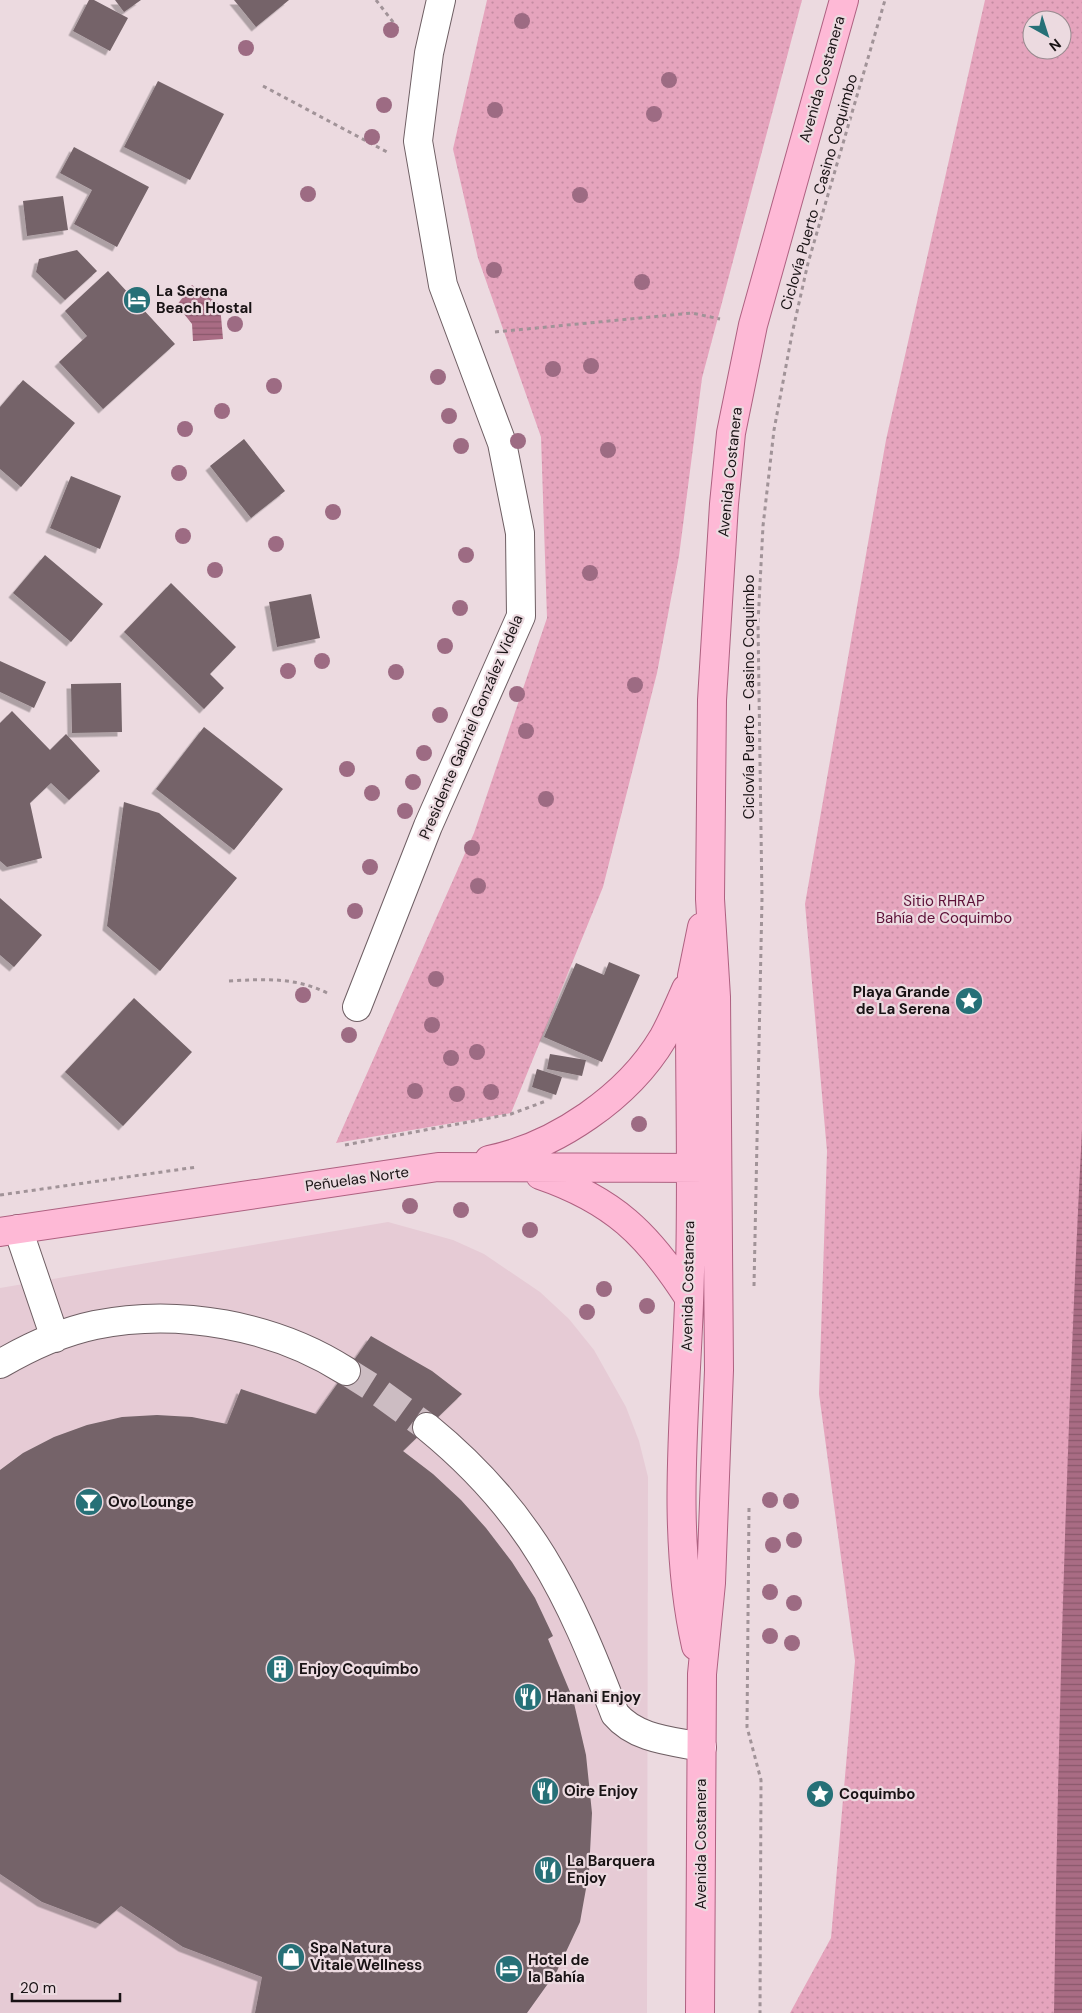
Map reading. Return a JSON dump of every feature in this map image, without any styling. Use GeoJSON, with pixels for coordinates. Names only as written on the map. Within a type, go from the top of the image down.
{"type":"FeatureCollection","features":[{"type":"Feature","properties":{"kind":"main road","name":"Avenida Costanera"},"geometry":{"type":"LineString","coordinates":[[700,2013],[702,1674],[711,1583],[720,1370],[716,997],[710,899],[712,700],[724,504],[731,433],[752,325],[844,0]]}},
{"type":"Feature","properties":{"kind":"main road","name":"Avenida Costanera"},"geometry":{"type":"LineString","coordinates":[[702,1674],[686,1589],[682,1533],[691,1169],[690,1015],[692,976],[698,938],[710,899]]}},
{"type":"Feature","properties":{"kind":"main road"},"geometry":{"type":"LineString","coordinates":[[438,1167],[503,1157],[563,1132],[590,1114],[611,1098],[648,1059],[663,1038],[692,976]]}},
{"type":"Feature","properties":{"kind":"main road","name":"Peñuelas Norte"},"geometry":{"type":"LineString","coordinates":[[9,1230],[438,1167],[718,1168]]}},
{"type":"Feature","properties":{"kind":"main road"},"geometry":{"type":"LineString","coordinates":[[506,1168],[538,1174],[568,1185],[597,1199],[623,1217],[647,1239],[667,1263],[689,1298]]}},
{"type":"Feature","properties":{"kind":"street","name":"Presidente Gabriel González Videla"},"geometry":{"type":"LineString","coordinates":[[357,1007],[428,826],[520,616],[520,533],[502,443],[443,285],[418,141],[429,54],[441,0]]}},
{"type":"Feature","properties":{"kind":"street"},"geometry":{"type":"LineString","coordinates":[[9,1230],[55,1338]]}},
{"type":"Feature","properties":{"kind":"street"},"geometry":{"type":"LineString","coordinates":[[0,1364],[55,1338],[93,1326],[125,1320],[155,1318],[186,1320],[246,1330],[275,1338],[346,1371]]}},
{"type":"Feature","properties":{"kind":"street"},"geometry":{"type":"LineString","coordinates":[[427,1427],[470,1465],[499,1496],[542,1554],[576,1617],[615,1714],[623,1724],[636,1732],[702,1747]]}},
{"type":"Feature","properties":{"kind":"path","name":"Ciclovía Puerto - Casino Coquimbo"},"geometry":{"type":"LineString","coordinates":[[762,899],[758,613],[763,526],[774,430],[792,334],[825,202],[885,0]]}},
{"type":"Feature","properties":{"kind":"path"},"geometry":{"type":"LineString","coordinates":[[263,86],[423,171]]}},
{"type":"Feature","properties":{"kind":"path"},"geometry":{"type":"LineString","coordinates":[[462,336],[692,314],[792,334]]}},
{"type":"Feature","properties":{"kind":"path"},"geometry":{"type":"LineString","coordinates":[[229,981],[276,978],[318,988],[357,1007]]}},
{"type":"Feature","properties":{"kind":"path"},"geometry":{"type":"LineString","coordinates":[[340,1146],[511,1114],[555,1097]]}},
{"type":"Feature","properties":{"kind":"path"},"geometry":{"type":"LineString","coordinates":[[0,1194],[206,1166]]}},
{"type":"Feature","properties":{"kind":"path"},"geometry":{"type":"LineString","coordinates":[[747,1727],[761,1780],[760,2013]]}},
{"type":"Feature","properties":{"kind":"shaded area"},"geometry":{"type":"Polygon","coordinates":[[[192,285],[220,305],[223,339],[193,341],[192,324],[177,305],[192,285]]]}},
{"type":"Feature","properties":{"kind":"shaded area"},"geometry":{"type":"Polygon","coordinates":[[[1082,1129],[1082,2013],[1054,2013],[1064,1571],[1082,1129]]]}},
{"type":"Feature","properties":{"kind":"shaded area","name":"Enjoy Coquimbo"},"geometry":{"type":"Polygon","coordinates":[[[388,1222],[453,1240],[484,1254],[540,1292],[569,1319],[594,1350],[626,1407],[639,1441],[648,1477],[647,2013],[0,2013],[0,1288],[388,1222]]]}},
{"type":"Feature","properties":{"kind":"green space"},"geometry":{"type":"Polygon","coordinates":[[[487,0],[802,0],[702,378],[679,556],[657,673],[603,887],[511,1113],[336,1143],[474,833],[547,618],[541,437],[478,258],[453,149],[487,0]]]}},
{"type":"Feature","properties":{"kind":"green space","name":"Sitio RHRAP Bahía de Coquimbo"},"geometry":{"type":"Polygon","coordinates":[[[985,0],[1082,0],[1082,2013],[790,2013],[831,1938],[855,1661],[819,1394],[827,1151],[805,904],[886,440],[985,0]]]}},
{"type":"Feature","properties":{"kind":"building"},"geometry":{"type":"Polygon","coordinates":[[[89,0],[94,0],[128,18],[110,51],[73,31],[89,0]]]}},
{"type":"Feature","properties":{"kind":"building"},"geometry":{"type":"Polygon","coordinates":[[[115,0],[141,0],[124,12],[115,0]]]}},
{"type":"Feature","properties":{"kind":"building"},"geometry":{"type":"Polygon","coordinates":[[[234,0],[289,0],[256,27],[234,0]]]}},
{"type":"Feature","properties":{"kind":"building"},"geometry":{"type":"Polygon","coordinates":[[[158,81],[224,114],[190,180],[124,147],[158,81]]]}},
{"type":"Feature","properties":{"kind":"building"},"geometry":{"type":"Polygon","coordinates":[[[74,147],[149,187],[117,247],[74,224],[92,190],[60,173],[74,147]]]}},
{"type":"Feature","properties":{"kind":"building"},"geometry":{"type":"Polygon","coordinates":[[[63,196],[68,230],[27,236],[23,201],[63,196]]]}},
{"type":"Feature","properties":{"kind":"building"},"geometry":{"type":"Polygon","coordinates":[[[77,250],[97,271],[65,300],[36,272],[39,259],[77,250]]]}},
{"type":"Feature","properties":{"kind":"building"},"geometry":{"type":"Polygon","coordinates":[[[108,271],[175,344],[103,409],[59,362],[87,336],[65,311],[108,271]]]}},
{"type":"Feature","properties":{"kind":"building"},"geometry":{"type":"Polygon","coordinates":[[[23,380],[75,423],[21,487],[0,469],[0,407],[23,380]]]}},
{"type":"Feature","properties":{"kind":"building"},"geometry":{"type":"Polygon","coordinates":[[[244,439],[285,491],[251,518],[210,466],[244,439]]]}},
{"type":"Feature","properties":{"kind":"building"},"geometry":{"type":"Polygon","coordinates":[[[71,476],[121,496],[100,549],[50,528],[71,476]]]}},
{"type":"Feature","properties":{"kind":"building"},"geometry":{"type":"Polygon","coordinates":[[[45,555],[103,604],[71,642],[13,593],[45,555]]]}},
{"type":"Feature","properties":{"kind":"building"},"geometry":{"type":"Polygon","coordinates":[[[171,583],[236,647],[210,674],[224,688],[204,709],[124,632],[171,583]]]}},
{"type":"Feature","properties":{"kind":"building"},"geometry":{"type":"Polygon","coordinates":[[[311,594],[320,638],[277,647],[269,602],[311,594]]]}},
{"type":"Feature","properties":{"kind":"building"},"geometry":{"type":"Polygon","coordinates":[[[0,661],[46,682],[34,708],[0,692],[0,661]]]}},
{"type":"Feature","properties":{"kind":"building"},"geometry":{"type":"Polygon","coordinates":[[[121,683],[122,732],[72,733],[71,684],[121,683]]]}},
{"type":"Feature","properties":{"kind":"building"},"geometry":{"type":"Polygon","coordinates":[[[12,711],[50,750],[66,734],[100,771],[69,800],[51,783],[30,803],[42,858],[7,867],[0,861],[0,723],[12,711]]]}},
{"type":"Feature","properties":{"kind":"building"},"geometry":{"type":"Polygon","coordinates":[[[204,727],[283,789],[234,850],[156,789],[204,727]]]}},
{"type":"Feature","properties":{"kind":"building"},"geometry":{"type":"Polygon","coordinates":[[[124,802],[159,813],[237,878],[160,971],[107,926],[124,802]]]}},
{"type":"Feature","properties":{"kind":"building"},"geometry":{"type":"Polygon","coordinates":[[[0,898],[42,935],[14,967],[0,955],[0,898]]]}},
{"type":"Feature","properties":{"kind":"building"},"geometry":{"type":"Polygon","coordinates":[[[609,962],[640,975],[602,1062],[544,1037],[576,963],[604,975],[609,962]]]}},
{"type":"Feature","properties":{"kind":"building"},"geometry":{"type":"Polygon","coordinates":[[[134,998],[192,1052],[123,1126],[65,1072],[134,998]]]}},
{"type":"Feature","properties":{"kind":"building"},"geometry":{"type":"Polygon","coordinates":[[[550,1054],[586,1060],[582,1076],[547,1069],[550,1054]]]}},
{"type":"Feature","properties":{"kind":"building"},"geometry":{"type":"Polygon","coordinates":[[[537,1069],[562,1077],[556,1095],[532,1087],[537,1069]]]}},
{"type":"Feature","properties":{"kind":"building","name":"Enjoy Coquimbo"},"geometry":{"type":"Polygon","coordinates":[[[371,1336],[432,1371],[462,1394],[403,1451],[433,1474],[461,1500],[486,1528],[512,1562],[535,1598],[553,1636],[548,1639],[573,1699],[586,1755],[592,1813],[589,1872],[580,1922],[557,1971],[527,2013],[255,2013],[262,1977],[183,1947],[121,1906],[100,1924],[42,1902],[0,1874],[0,1470],[23,1453],[54,1437],[87,1425],[122,1417],[157,1415],[192,1417],[227,1424],[241,1389],[316,1414],[371,1336]]]}},
{"type":"Feature","properties":{"kind":"tunnel"},"geometry":{"type":"LineString","coordinates":[[346,1371],[427,1427]]}},
{"type":"Feature","properties":{"kind":"place","name":"La Serena Beach Hostal"},"geometry":{"type":"Point","coordinates":[137,300]}},
{"type":"Feature","properties":{"kind":"place","name":"Playa Grande de La Serena"},"geometry":{"type":"Point","coordinates":[969,1001]}},
{"type":"Feature","properties":{"kind":"place","name":"Ovo Lounge"},"geometry":{"type":"Point","coordinates":[89,1502]}},
{"type":"Feature","properties":{"kind":"place","name":"Enjoy Coquimbo"},"geometry":{"type":"Point","coordinates":[280,1669]}},
{"type":"Feature","properties":{"kind":"place","name":"Hanani Enjoy"},"geometry":{"type":"Point","coordinates":[528,1697]}},
{"type":"Feature","properties":{"kind":"place","name":"Oire Enjoy"},"geometry":{"type":"Point","coordinates":[545,1791]}},
{"type":"Feature","properties":{"kind":"place","name":"Coquimbo"},"geometry":{"type":"Point","coordinates":[820,1794]}},
{"type":"Feature","properties":{"kind":"place","name":"La Barquera Enjoy"},"geometry":{"type":"Point","coordinates":[548,1870]}},
{"type":"Feature","properties":{"kind":"place","name":"Spa Natura Vitale Wellness"},"geometry":{"type":"Point","coordinates":[291,1957]}},
{"type":"Feature","properties":{"kind":"place","name":"Hotel de la Bahía"},"geometry":{"type":"Point","coordinates":[509,1969]}}]}
